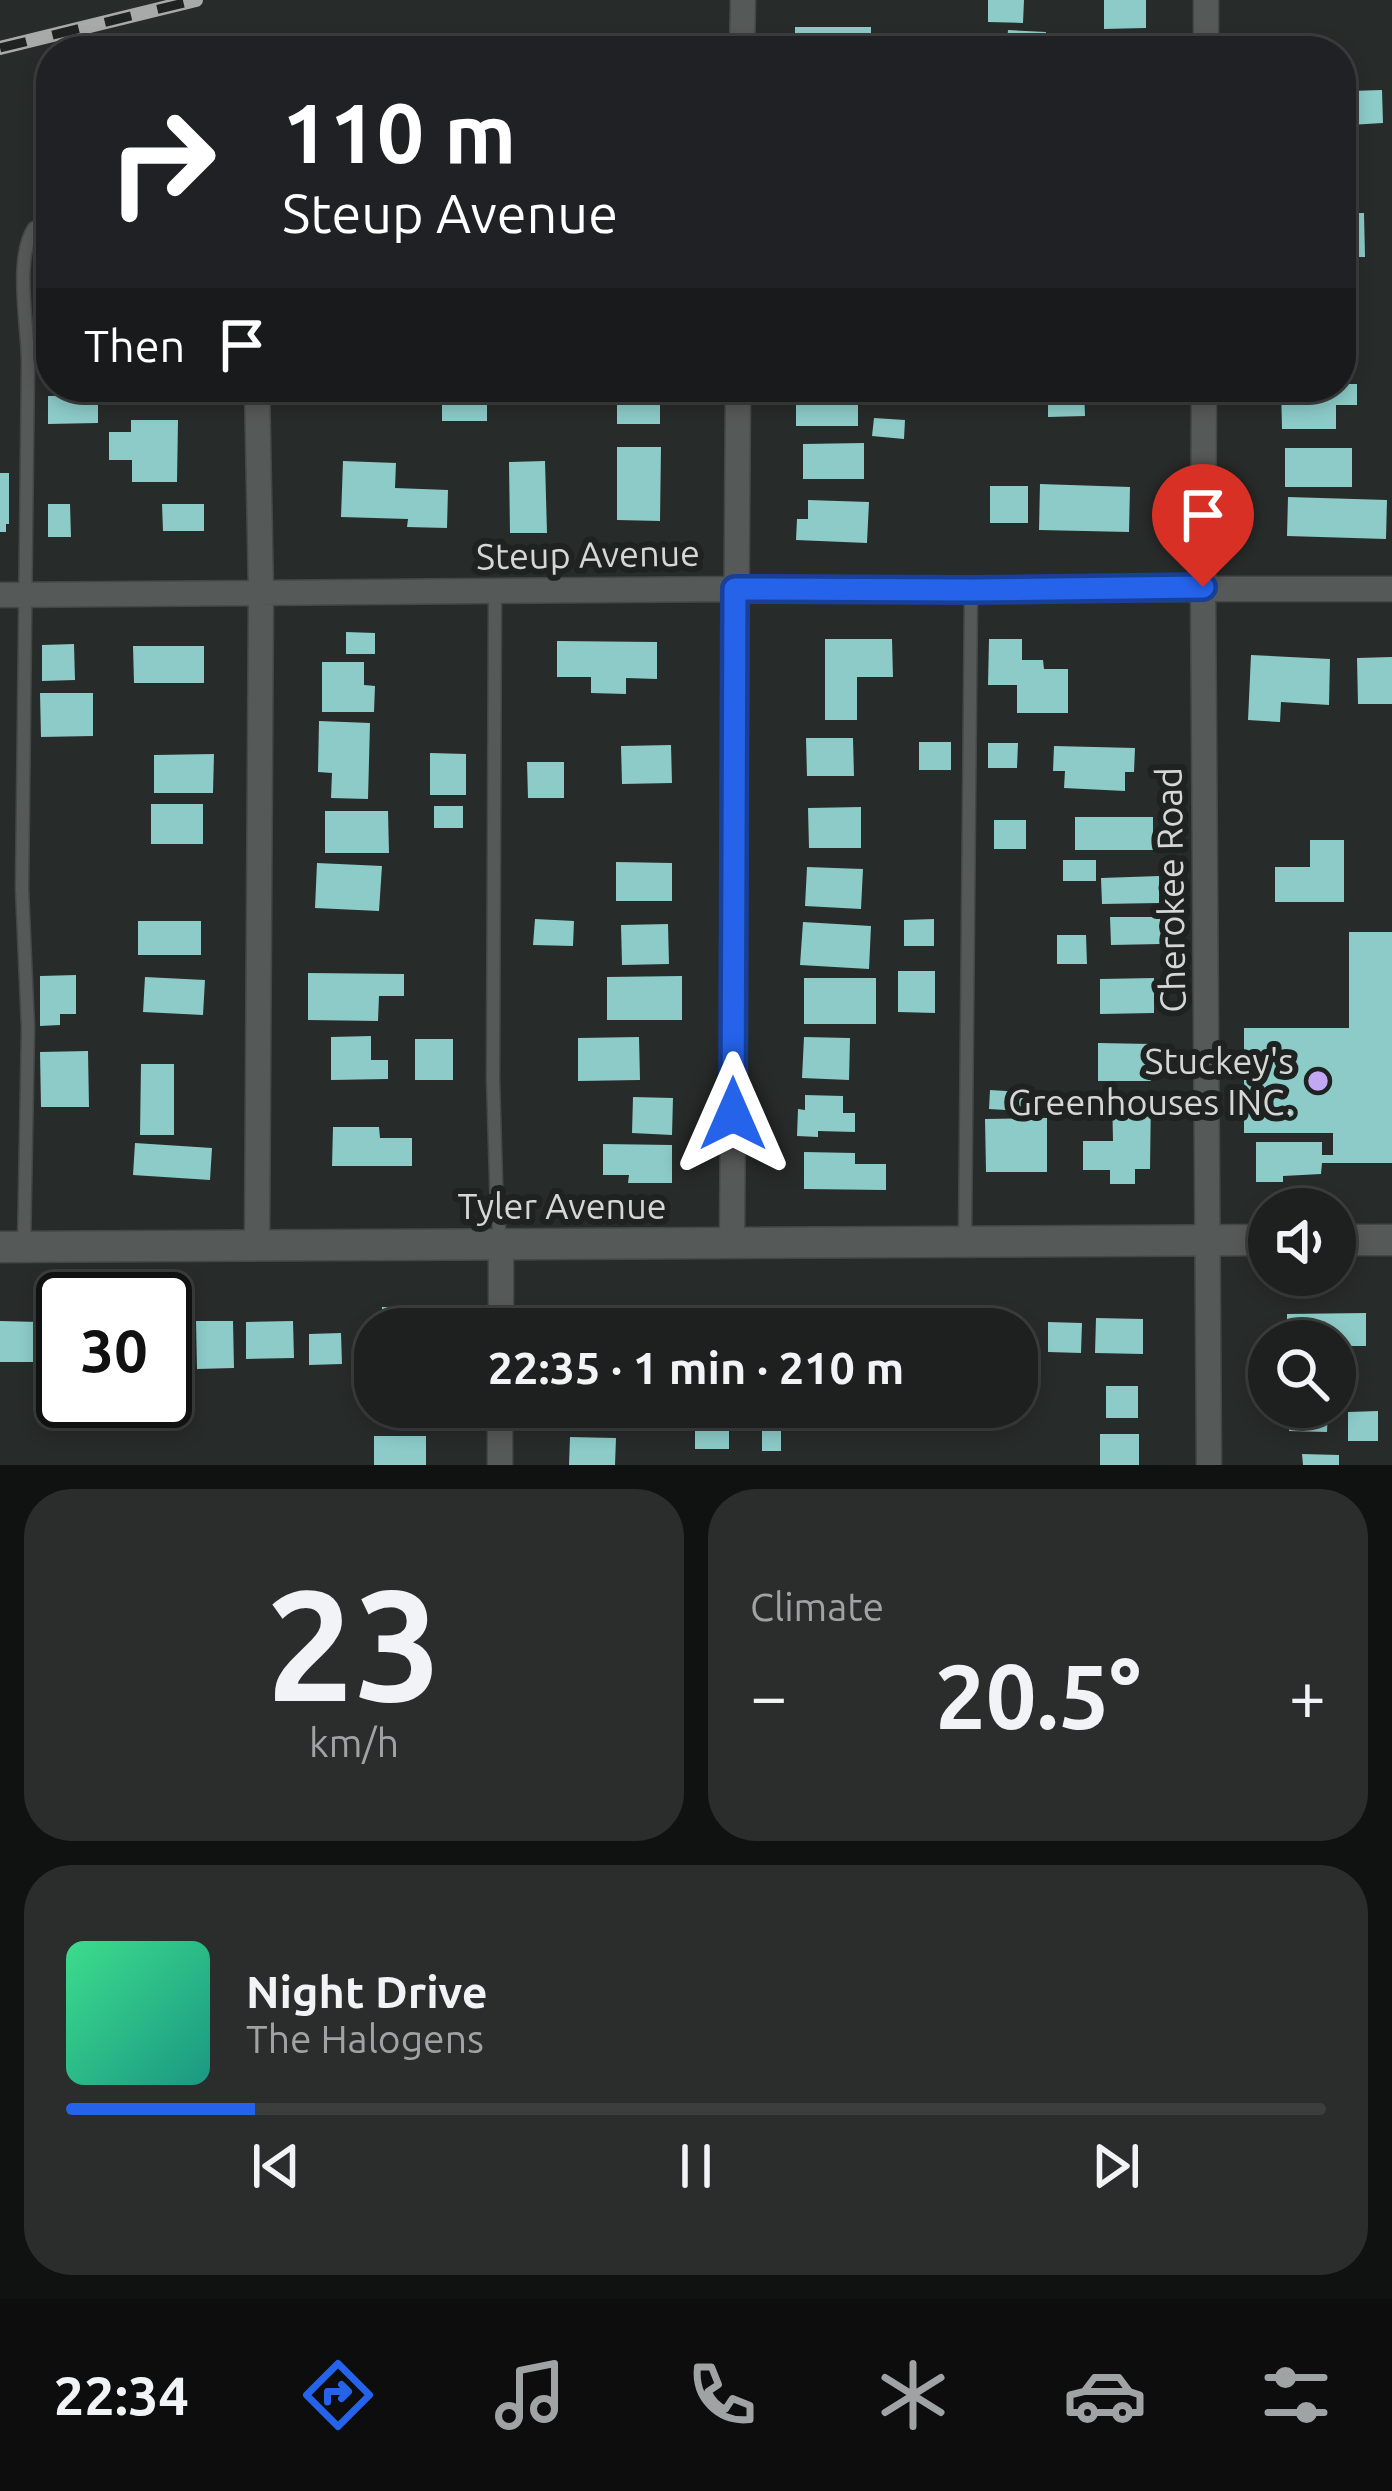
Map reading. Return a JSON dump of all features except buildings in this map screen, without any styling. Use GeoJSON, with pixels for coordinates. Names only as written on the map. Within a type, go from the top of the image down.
{"type":"FeatureCollection","features":[{"type":"Feature","properties":{"kind":"street"},"geometry":{"type":"LineString","coordinates":[[742,36],[743,0]]}},
{"type":"Feature","properties":{"kind":"street"},"geometry":{"type":"LineString","coordinates":[[1206,0],[1206,36]]}},
{"type":"Feature","properties":{"kind":"street"},"geometry":{"type":"LineString","coordinates":[[257,402],[261,592],[257,1245]]}},
{"type":"Feature","properties":{"kind":"street"},"geometry":{"type":"LineString","coordinates":[[731,1243],[738,402]]}},
{"type":"Feature","properties":{"kind":"street","name":"Cherokee Road"},"geometry":{"type":"LineString","coordinates":[[1204,402],[1209,1465]]}},
{"type":"Feature","properties":{"kind":"street","name":"Steup Avenue"},"geometry":{"type":"LineString","coordinates":[[13,595],[1392,589]]}},
{"type":"Feature","properties":{"kind":"street","name":"Tyler Avenue"},"geometry":{"type":"LineString","coordinates":[[12,1246],[1248,1240]]}},
{"type":"Feature","properties":{"kind":"street"},"geometry":{"type":"LineString","coordinates":[[1356,1240],[1392,1240]]}},
{"type":"Feature","properties":{"kind":"street"},"geometry":{"type":"LineString","coordinates":[[501,1244],[501,1308]]}},
{"type":"Feature","properties":{"kind":"street"},"geometry":{"type":"LineString","coordinates":[[500,1428],[500,1465]]}},
{"type":"Feature","properties":{"kind":"lane"},"geometry":{"type":"LineString","coordinates":[[12,1246],[28,1028],[13,595],[28,427],[26,240],[36,227]]}},
{"type":"Feature","properties":{"kind":"lane"},"geometry":{"type":"LineString","coordinates":[[965,1242],[970,590]]}},
{"type":"Feature","properties":{"kind":"lane"},"geometry":{"type":"LineString","coordinates":[[495,591],[492,1058],[501,1244]]}},
{"type":"Feature","properties":{"kind":"railway"},"geometry":{"type":"LineString","coordinates":[[49,36],[196,0]]}},
{"type":"Feature","properties":{"kind":"railway"},"geometry":{"type":"LineString","coordinates":[[0,48],[36,39]]}},
{"type":"Feature","properties":{"kind":"place","name":"Stuckey's Greenhouses INC."},"geometry":{"type":"Point","coordinates":[1318,1081]}},
{"type":"Feature","properties":{"kind":"route"},"geometry":{"type":"LineString","coordinates":[[733,1114],[735,589],[1203,587]]}}]}
